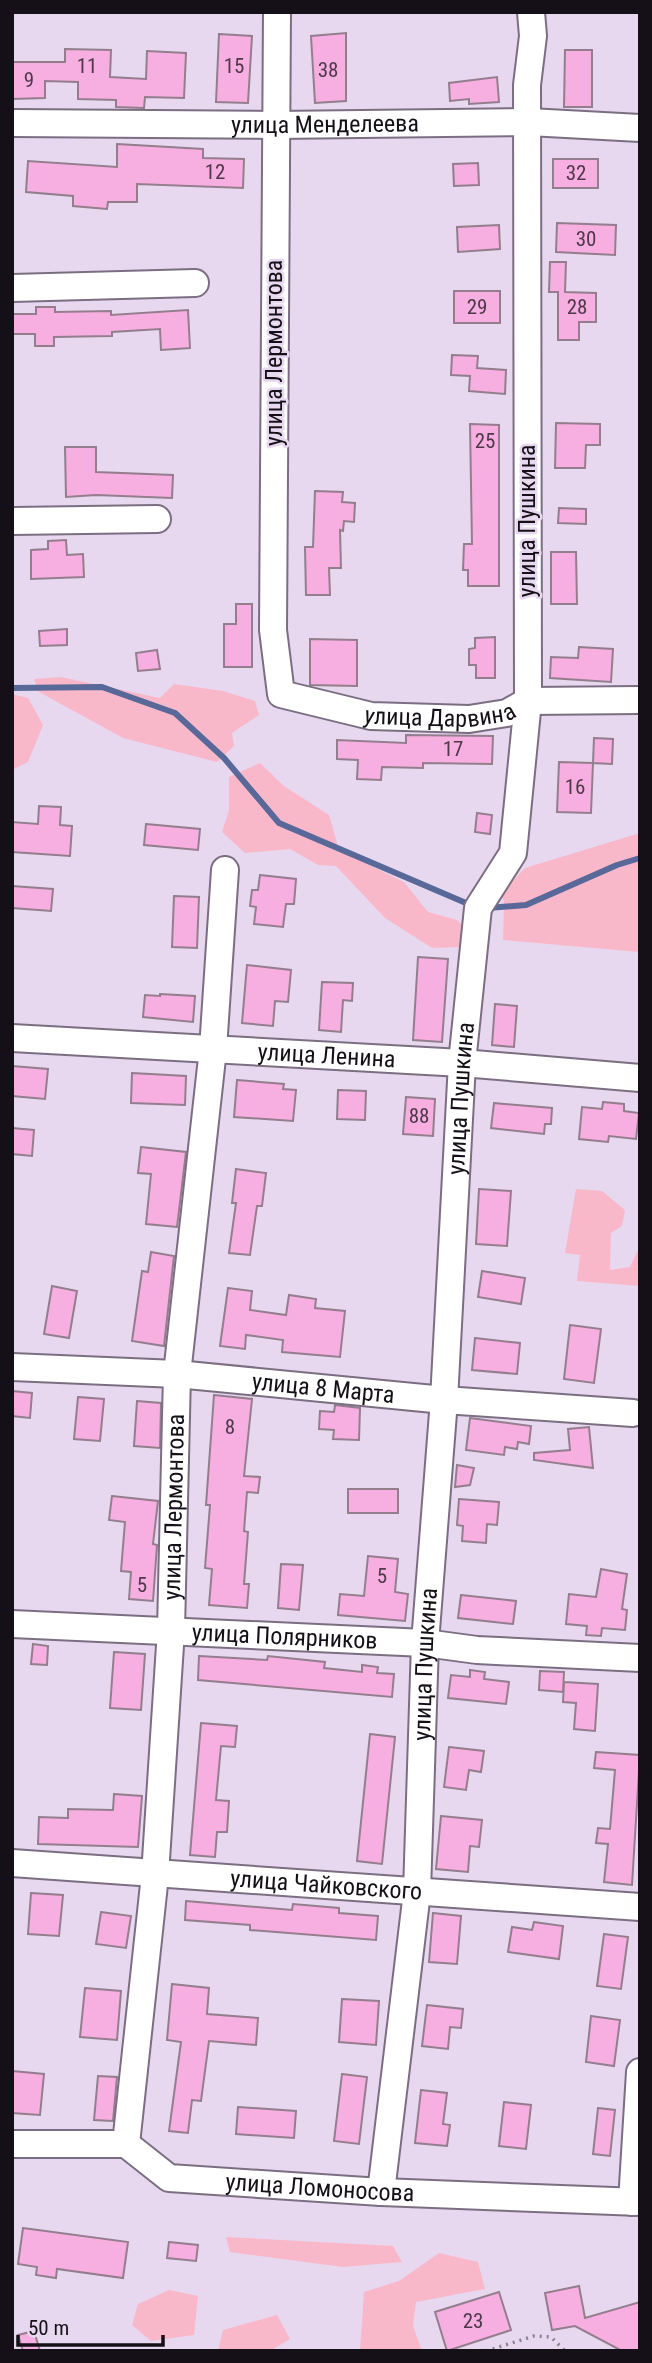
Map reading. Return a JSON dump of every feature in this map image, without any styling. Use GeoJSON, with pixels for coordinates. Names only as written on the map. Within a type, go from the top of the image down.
{"type":"FeatureCollection","features":[{"type":"Feature","properties":{"kind":"street","name":"улица Лермонтова"},"geometry":{"type":"LineString","coordinates":[[277,12],[273,630],[281,694]]}},
{"type":"Feature","properties":{"kind":"street","name":"улица Пушкина"},"geometry":{"type":"LineString","coordinates":[[381,2192],[417,1892],[425,1643],[444,1400],[462,1063],[478,908],[513,853],[528,701],[530,122],[527,85],[533,36],[531,12]]}},
{"type":"Feature","properties":{"kind":"street","name":"улица Менделеева"},"geometry":{"type":"LineString","coordinates":[[12,123],[276,125],[530,122],[640,128]]}},
{"type":"Feature","properties":{"kind":"street"},"geometry":{"type":"LineString","coordinates":[[12,288],[195,283]]}},
{"type":"Feature","properties":{"kind":"street"},"geometry":{"type":"LineString","coordinates":[[12,521],[157,519]]}},
{"type":"Feature","properties":{"kind":"street","name":"улица Дарвина"},"geometry":{"type":"LineString","coordinates":[[281,694],[371,716],[469,719],[507,713],[528,701],[640,700]]}},
{"type":"Feature","properties":{"kind":"street","name":"улица Лермонтова"},"geometry":{"type":"LineString","coordinates":[[126,2144],[155,1875],[171,1629],[177,1374],[213,1049],[225,870]]}},
{"type":"Feature","properties":{"kind":"street","name":"улица Ленина"},"geometry":{"type":"LineString","coordinates":[[12,1038],[462,1063],[640,1078]]}},
{"type":"Feature","properties":{"kind":"street","name":"улица 8 Марта"},"geometry":{"type":"LineString","coordinates":[[12,1367],[177,1374],[444,1400],[633,1413]]}},
{"type":"Feature","properties":{"kind":"street","name":"улица Полярников"},"geometry":{"type":"LineString","coordinates":[[12,1623],[425,1643],[477,1650],[640,1658]]}},
{"type":"Feature","properties":{"kind":"street","name":"улица Чайковского"},"geometry":{"type":"LineString","coordinates":[[12,1863],[640,1907]]}},
{"type":"Feature","properties":{"kind":"street"},"geometry":{"type":"LineString","coordinates":[[636,2202],[640,2072]]}},
{"type":"Feature","properties":{"kind":"street"},"geometry":{"type":"LineString","coordinates":[[12,2144],[126,2144]]}},
{"type":"Feature","properties":{"kind":"street","name":"улица Ломоносова"},"geometry":{"type":"LineString","coordinates":[[126,2144],[169,2178],[381,2192],[636,2202]]}},
{"type":"Feature","properties":{"kind":"path"},"geometry":{"type":"LineString","coordinates":[[486,2351],[534,2336],[551,2337],[565,2351]]}},
{"type":"Feature","properties":{"kind":"shaded area"},"geometry":{"type":"Polygon","coordinates":[[[61,677],[160,698],[174,684],[223,691],[255,701],[259,715],[232,733],[234,746],[217,762],[123,738],[39,692],[34,679],[61,677]]]}},
{"type":"Feature","properties":{"kind":"shaded area"},"geometry":{"type":"Polygon","coordinates":[[[12,694],[28,698],[43,725],[28,762],[12,770],[12,694]]]}},
{"type":"Feature","properties":{"kind":"shaded area"},"geometry":{"type":"Polygon","coordinates":[[[260,763],[284,786],[329,815],[339,850],[404,882],[428,912],[457,920],[464,927],[461,947],[432,948],[385,918],[336,866],[318,865],[290,849],[245,853],[222,832],[229,810],[229,777],[260,763]]]}},
{"type":"Feature","properties":{"kind":"shaded area"},"geometry":{"type":"Polygon","coordinates":[[[640,833],[640,952],[503,940],[504,901],[501,893],[525,868],[640,833]]]}},
{"type":"Feature","properties":{"kind":"shaded area"},"geometry":{"type":"Polygon","coordinates":[[[576,1189],[602,1191],[625,1210],[622,1226],[611,1233],[610,1270],[630,1267],[640,1246],[640,1286],[577,1281],[580,1255],[565,1253],[576,1189]]]}},
{"type":"Feature","properties":{"kind":"shaded area"},"geometry":{"type":"Polygon","coordinates":[[[226,2237],[393,2246],[402,2262],[343,2267],[230,2252],[226,2237]]]}},
{"type":"Feature","properties":{"kind":"shaded area"},"geometry":{"type":"Polygon","coordinates":[[[439,2253],[478,2262],[485,2289],[416,2302],[413,2326],[422,2351],[360,2351],[364,2292],[399,2281],[439,2253]]]}},
{"type":"Feature","properties":{"kind":"shaded area"},"geometry":{"type":"Polygon","coordinates":[[[169,2290],[198,2296],[194,2335],[151,2341],[132,2325],[138,2304],[169,2290]]]}},
{"type":"Feature","properties":{"kind":"shaded area"},"geometry":{"type":"Polygon","coordinates":[[[277,2315],[290,2339],[270,2351],[218,2351],[223,2330],[277,2315]]]}},
{"type":"Feature","properties":{"kind":"building"},"geometry":{"type":"Polygon","coordinates":[[[346,33],[346,101],[315,103],[311,36],[346,33]]]}},
{"type":"Feature","properties":{"kind":"building"},"geometry":{"type":"Polygon","coordinates":[[[219,34],[252,36],[248,103],[216,102],[219,34]]]}},
{"type":"Feature","properties":{"kind":"building"},"geometry":{"type":"Polygon","coordinates":[[[65,49],[111,50],[110,77],[146,79],[147,51],[186,53],[184,98],[145,97],[144,108],[116,107],[116,100],[78,99],[78,82],[45,81],[45,98],[12,99],[12,62],[65,62],[65,49]]]}},
{"type":"Feature","properties":{"kind":"building"},"geometry":{"type":"Polygon","coordinates":[[[565,50],[592,50],[592,107],[564,107],[565,50]]]}},
{"type":"Feature","properties":{"kind":"building"},"geometry":{"type":"Polygon","coordinates":[[[497,77],[499,102],[469,104],[469,99],[450,101],[449,83],[497,77]]]}},
{"type":"Feature","properties":{"kind":"building"},"geometry":{"type":"Polygon","coordinates":[[[117,144],[203,149],[203,158],[244,159],[243,188],[137,184],[137,202],[108,202],[107,209],[73,206],[73,196],[26,192],[28,161],[117,167],[117,144]]]}},
{"type":"Feature","properties":{"kind":"building"},"geometry":{"type":"Polygon","coordinates":[[[553,159],[598,159],[598,188],[553,188],[553,159]]]}},
{"type":"Feature","properties":{"kind":"building"},"geometry":{"type":"Polygon","coordinates":[[[478,163],[479,185],[454,186],[453,164],[478,163]]]}},
{"type":"Feature","properties":{"kind":"building"},"geometry":{"type":"Polygon","coordinates":[[[557,223],[616,225],[615,255],[556,252],[557,223]]]}},
{"type":"Feature","properties":{"kind":"building"},"geometry":{"type":"Polygon","coordinates":[[[499,225],[500,249],[458,252],[457,227],[499,225]]]}},
{"type":"Feature","properties":{"kind":"building"},"geometry":{"type":"Polygon","coordinates":[[[550,262],[566,262],[565,292],[596,293],[596,322],[579,322],[579,340],[558,340],[558,292],[549,292],[550,262]]]}},
{"type":"Feature","properties":{"kind":"building"},"geometry":{"type":"Polygon","coordinates":[[[454,291],[500,291],[500,323],[454,323],[454,291]]]}},
{"type":"Feature","properties":{"kind":"building"},"geometry":{"type":"Polygon","coordinates":[[[36,307],[55,307],[55,312],[111,311],[111,315],[188,310],[190,348],[161,350],[160,329],[112,332],[112,336],[54,337],[54,346],[35,346],[35,334],[12,334],[12,314],[36,314],[36,307]]]}},
{"type":"Feature","properties":{"kind":"building"},"geometry":{"type":"Polygon","coordinates":[[[452,355],[478,356],[477,368],[506,370],[505,394],[469,391],[470,376],[451,375],[452,355]]]}},
{"type":"Feature","properties":{"kind":"building"},"geometry":{"type":"Polygon","coordinates":[[[556,423],[600,424],[600,445],[586,445],[585,468],[555,468],[556,423]]]}},
{"type":"Feature","properties":{"kind":"building"},"geometry":{"type":"Polygon","coordinates":[[[470,424],[499,425],[499,586],[468,586],[468,570],[463,570],[464,544],[472,544],[470,424]]]}},
{"type":"Feature","properties":{"kind":"building"},"geometry":{"type":"Polygon","coordinates":[[[65,447],[96,447],[96,472],[173,475],[172,498],[96,495],[66,497],[65,447]]]}},
{"type":"Feature","properties":{"kind":"building"},"geometry":{"type":"Polygon","coordinates":[[[315,491],[343,492],[342,502],[355,503],[354,522],[344,521],[343,531],[340,530],[341,568],[329,568],[330,595],[306,595],[305,547],[313,547],[315,491]]]}},
{"type":"Feature","properties":{"kind":"building"},"geometry":{"type":"Polygon","coordinates":[[[559,508],[586,509],[586,524],[558,523],[559,508]]]}},
{"type":"Feature","properties":{"kind":"building"},"geometry":{"type":"Polygon","coordinates":[[[66,540],[67,555],[83,554],[84,577],[31,579],[31,550],[48,549],[48,541],[66,540]]]}},
{"type":"Feature","properties":{"kind":"building"},"geometry":{"type":"Polygon","coordinates":[[[551,552],[576,552],[577,604],[551,604],[551,552]]]}},
{"type":"Feature","properties":{"kind":"building"},"geometry":{"type":"Polygon","coordinates":[[[236,604],[252,604],[252,667],[224,667],[224,624],[236,624],[236,604]]]}},
{"type":"Feature","properties":{"kind":"building"},"geometry":{"type":"Polygon","coordinates":[[[67,629],[67,645],[40,646],[39,631],[67,629]]]}},
{"type":"Feature","properties":{"kind":"building"},"geometry":{"type":"Polygon","coordinates":[[[495,637],[495,678],[476,678],[476,665],[469,665],[469,649],[475,648],[475,638],[495,637]]]}},
{"type":"Feature","properties":{"kind":"building"},"geometry":{"type":"Polygon","coordinates":[[[310,639],[357,640],[357,686],[310,685],[310,639]]]}},
{"type":"Feature","properties":{"kind":"building"},"geometry":{"type":"Polygon","coordinates":[[[579,647],[613,649],[611,682],[550,678],[551,657],[578,658],[579,647]]]}},
{"type":"Feature","properties":{"kind":"building"},"geometry":{"type":"Polygon","coordinates":[[[157,650],[160,669],[138,671],[136,653],[157,650]]]}},
{"type":"Feature","properties":{"kind":"building"},"geometry":{"type":"Polygon","coordinates":[[[406,735],[493,736],[492,764],[423,763],[423,768],[382,767],[381,780],[357,779],[358,760],[337,759],[337,740],[406,743],[406,735]]]}},
{"type":"Feature","properties":{"kind":"building"},"geometry":{"type":"Polygon","coordinates":[[[594,738],[613,739],[612,764],[593,763],[594,738]]]}},
{"type":"Feature","properties":{"kind":"building"},"geometry":{"type":"Polygon","coordinates":[[[559,762],[593,763],[591,813],[557,812],[559,762]]]}},
{"type":"Feature","properties":{"kind":"building"},"geometry":{"type":"Polygon","coordinates":[[[39,806],[61,807],[60,825],[72,826],[70,856],[12,852],[12,822],[38,824],[39,806]]]}},
{"type":"Feature","properties":{"kind":"building"},"geometry":{"type":"Polygon","coordinates":[[[477,813],[492,815],[490,834],[475,832],[477,813]]]}},
{"type":"Feature","properties":{"kind":"building"},"geometry":{"type":"Polygon","coordinates":[[[146,824],[200,829],[198,850],[144,845],[146,824]]]}},
{"type":"Feature","properties":{"kind":"building"},"geometry":{"type":"Polygon","coordinates":[[[260,875],[296,879],[294,904],[286,904],[283,927],[254,924],[256,907],[250,906],[252,890],[258,890],[260,875]]]}},
{"type":"Feature","properties":{"kind":"building"},"geometry":{"type":"Polygon","coordinates":[[[12,886],[53,889],[51,911],[12,908],[12,886]]]}},
{"type":"Feature","properties":{"kind":"building"},"geometry":{"type":"Polygon","coordinates":[[[174,896],[199,897],[197,948],[172,947],[174,896]]]}},
{"type":"Feature","properties":{"kind":"building"},"geometry":{"type":"Polygon","coordinates":[[[418,957],[448,959],[442,1042],[413,1040],[418,957]]]}},
{"type":"Feature","properties":{"kind":"building"},"geometry":{"type":"Polygon","coordinates":[[[247,965],[291,970],[288,1002],[275,1001],[273,1026],[242,1023],[247,965]]]}},
{"type":"Feature","properties":{"kind":"building"},"geometry":{"type":"Polygon","coordinates":[[[322,982],[353,983],[352,1001],[343,1000],[341,1032],[319,1030],[322,982]]]}},
{"type":"Feature","properties":{"kind":"building"},"geometry":{"type":"Polygon","coordinates":[[[145,995],[195,996],[193,1022],[143,1017],[145,995]]]}},
{"type":"Feature","properties":{"kind":"building"},"geometry":{"type":"Polygon","coordinates":[[[495,1004],[517,1006],[514,1047],[492,1045],[495,1004]]]}},
{"type":"Feature","properties":{"kind":"building"},"geometry":{"type":"Polygon","coordinates":[[[12,1066],[48,1069],[45,1099],[12,1096],[12,1066]]]}},
{"type":"Feature","properties":{"kind":"building"},"geometry":{"type":"Polygon","coordinates":[[[132,1073],[186,1076],[185,1105],[131,1103],[132,1073]]]}},
{"type":"Feature","properties":{"kind":"building"},"geometry":{"type":"Polygon","coordinates":[[[237,1080],[284,1084],[283,1089],[296,1090],[293,1121],[234,1117],[237,1080]]]}},
{"type":"Feature","properties":{"kind":"building"},"geometry":{"type":"Polygon","coordinates":[[[338,1090],[366,1091],[365,1120],[337,1119],[338,1090]]]}},
{"type":"Feature","properties":{"kind":"building"},"geometry":{"type":"Polygon","coordinates":[[[406,1097],[435,1099],[433,1136],[403,1134],[406,1097]]]}},
{"type":"Feature","properties":{"kind":"building"},"geometry":{"type":"Polygon","coordinates":[[[603,1102],[624,1104],[624,1111],[639,1113],[636,1139],[609,1136],[608,1142],[579,1139],[582,1107],[602,1109],[603,1102]]]}},
{"type":"Feature","properties":{"kind":"building"},"geometry":{"type":"Polygon","coordinates":[[[494,1103],[552,1108],[551,1124],[545,1124],[544,1134],[491,1128],[494,1103]]]}},
{"type":"Feature","properties":{"kind":"building"},"geometry":{"type":"Polygon","coordinates":[[[12,1128],[34,1130],[32,1156],[12,1154],[12,1128]]]}},
{"type":"Feature","properties":{"kind":"building"},"geometry":{"type":"Polygon","coordinates":[[[141,1147],[186,1152],[177,1227],[146,1224],[151,1174],[138,1173],[141,1147]]]}},
{"type":"Feature","properties":{"kind":"building"},"geometry":{"type":"Polygon","coordinates":[[[236,1169],[266,1173],[262,1206],[257,1206],[250,1255],[229,1253],[236,1203],[232,1203],[236,1169]]]}},
{"type":"Feature","properties":{"kind":"building"},"geometry":{"type":"Polygon","coordinates":[[[479,1189],[511,1191],[507,1246],[476,1244],[479,1189]]]}},
{"type":"Feature","properties":{"kind":"building"},"geometry":{"type":"Polygon","coordinates":[[[151,1252],[174,1256],[164,1346],[132,1341],[142,1271],[148,1272],[151,1252]]]}},
{"type":"Feature","properties":{"kind":"building"},"geometry":{"type":"Polygon","coordinates":[[[482,1271],[525,1278],[521,1304],[478,1297],[482,1271]]]}},
{"type":"Feature","properties":{"kind":"building"},"geometry":{"type":"Polygon","coordinates":[[[52,1286],[77,1291],[69,1338],[44,1334],[52,1286]]]}},
{"type":"Feature","properties":{"kind":"building"},"geometry":{"type":"Polygon","coordinates":[[[228,1288],[252,1291],[250,1310],[286,1315],[289,1295],[316,1299],[315,1308],[345,1311],[340,1357],[282,1352],[283,1340],[246,1335],[245,1349],[220,1346],[228,1288]]]}},
{"type":"Feature","properties":{"kind":"building"},"geometry":{"type":"Polygon","coordinates":[[[570,1325],[601,1329],[594,1383],[564,1379],[570,1325]]]}},
{"type":"Feature","properties":{"kind":"building"},"geometry":{"type":"Polygon","coordinates":[[[475,1338],[520,1343],[517,1374],[472,1370],[475,1338]]]}},
{"type":"Feature","properties":{"kind":"building"},"geometry":{"type":"Polygon","coordinates":[[[12,1391],[32,1393],[30,1418],[12,1416],[12,1391]]]}},
{"type":"Feature","properties":{"kind":"building"},"geometry":{"type":"Polygon","coordinates":[[[214,1395],[252,1399],[244,1476],[260,1477],[258,1493],[247,1492],[244,1531],[248,1532],[244,1584],[249,1584],[247,1608],[209,1605],[212,1569],[205,1568],[210,1505],[206,1505],[214,1395]]]}},
{"type":"Feature","properties":{"kind":"building"},"geometry":{"type":"Polygon","coordinates":[[[78,1397],[104,1399],[100,1441],[74,1439],[78,1397]]]}},
{"type":"Feature","properties":{"kind":"building"},"geometry":{"type":"Polygon","coordinates":[[[137,1401],[161,1403],[160,1448],[134,1446],[137,1401]]]}},
{"type":"Feature","properties":{"kind":"building"},"geometry":{"type":"Polygon","coordinates":[[[335,1405],[360,1408],[359,1440],[333,1439],[334,1430],[319,1429],[320,1411],[334,1412],[335,1405]]]}},
{"type":"Feature","properties":{"kind":"building"},"geometry":{"type":"Polygon","coordinates":[[[470,1418],[531,1426],[529,1444],[518,1442],[517,1449],[505,1447],[504,1455],[466,1450],[470,1418]]]}},
{"type":"Feature","properties":{"kind":"building"},"geometry":{"type":"Polygon","coordinates":[[[589,1427],[593,1468],[534,1460],[534,1453],[570,1450],[568,1429],[589,1427]]]}},
{"type":"Feature","properties":{"kind":"building"},"geometry":{"type":"Polygon","coordinates":[[[457,1465],[474,1468],[470,1485],[455,1487],[457,1465]]]}},
{"type":"Feature","properties":{"kind":"building"},"geometry":{"type":"Polygon","coordinates":[[[348,1489],[398,1489],[398,1513],[348,1513],[348,1489]]]}},
{"type":"Feature","properties":{"kind":"building"},"geometry":{"type":"Polygon","coordinates":[[[112,1496],[158,1501],[153,1544],[157,1545],[153,1601],[129,1599],[131,1572],[121,1571],[125,1522],[109,1520],[112,1496]]]}},
{"type":"Feature","properties":{"kind":"building"},"geometry":{"type":"Polygon","coordinates":[[[459,1499],[499,1502],[497,1525],[487,1524],[486,1543],[462,1541],[463,1526],[457,1525],[459,1499]]]}},
{"type":"Feature","properties":{"kind":"building"},"geometry":{"type":"Polygon","coordinates":[[[368,1556],[398,1559],[395,1592],[408,1594],[405,1621],[338,1615],[340,1594],[364,1596],[368,1556]]]}},
{"type":"Feature","properties":{"kind":"building"},"geometry":{"type":"Polygon","coordinates":[[[281,1564],[303,1565],[299,1610],[278,1608],[281,1564]]]}},
{"type":"Feature","properties":{"kind":"building"},"geometry":{"type":"Polygon","coordinates":[[[601,1569],[627,1574],[622,1609],[627,1610],[625,1630],[602,1628],[601,1636],[586,1635],[587,1626],[566,1624],[569,1594],[596,1597],[601,1569]]]}},
{"type":"Feature","properties":{"kind":"building"},"geometry":{"type":"Polygon","coordinates":[[[461,1595],[516,1601],[513,1624],[458,1618],[461,1595]]]}},
{"type":"Feature","properties":{"kind":"building"},"geometry":{"type":"Polygon","coordinates":[[[33,1644],[48,1646],[47,1665],[31,1664],[33,1644]]]}},
{"type":"Feature","properties":{"kind":"building"},"geometry":{"type":"Polygon","coordinates":[[[114,1652],[145,1654],[141,1710],[110,1708],[114,1652]]]}},
{"type":"Feature","properties":{"kind":"building"},"geometry":{"type":"Polygon","coordinates":[[[199,1656],[267,1660],[268,1656],[325,1662],[324,1668],[362,1672],[362,1665],[378,1667],[377,1673],[394,1674],[392,1697],[198,1680],[199,1656]]]}},
{"type":"Feature","properties":{"kind":"building"},"geometry":{"type":"Polygon","coordinates":[[[470,1670],[485,1672],[484,1679],[509,1682],[506,1704],[448,1698],[451,1675],[470,1677],[470,1670]]]}},
{"type":"Feature","properties":{"kind":"building"},"geometry":{"type":"Polygon","coordinates":[[[540,1671],[564,1672],[563,1692],[539,1690],[540,1671]]]}},
{"type":"Feature","properties":{"kind":"building"},"geometry":{"type":"Polygon","coordinates":[[[564,1682],[598,1684],[595,1731],[574,1729],[576,1703],[563,1702],[564,1682]]]}},
{"type":"Feature","properties":{"kind":"building"},"geometry":{"type":"Polygon","coordinates":[[[201,1723],[237,1726],[235,1747],[221,1746],[216,1800],[229,1801],[227,1832],[217,1832],[215,1857],[190,1855],[201,1723]]]}},
{"type":"Feature","properties":{"kind":"building"},"geometry":{"type":"Polygon","coordinates":[[[370,1734],[395,1737],[382,1864],[357,1861],[370,1734]]]}},
{"type":"Feature","properties":{"kind":"building"},"geometry":{"type":"Polygon","coordinates":[[[449,1747],[484,1751],[481,1772],[469,1770],[466,1790],[444,1787],[449,1747]]]}},
{"type":"Feature","properties":{"kind":"building"},"geometry":{"type":"Polygon","coordinates":[[[596,1752],[640,1755],[632,1885],[604,1882],[608,1844],[596,1843],[598,1828],[610,1829],[615,1770],[594,1768],[596,1752]]]}},
{"type":"Feature","properties":{"kind":"building"},"geometry":{"type":"Polygon","coordinates":[[[114,1794],[142,1796],[138,1847],[38,1844],[39,1817],[68,1818],[68,1809],[113,1810],[114,1794]]]}},
{"type":"Feature","properties":{"kind":"building"},"geometry":{"type":"Polygon","coordinates":[[[441,1816],[482,1820],[479,1847],[470,1846],[468,1872],[436,1869],[441,1816]]]}},
{"type":"Feature","properties":{"kind":"building"},"geometry":{"type":"Polygon","coordinates":[[[31,1893],[63,1895],[59,1936],[28,1934],[31,1893]]]}},
{"type":"Feature","properties":{"kind":"building"},"geometry":{"type":"Polygon","coordinates":[[[186,1901],[292,1910],[293,1904],[339,1908],[339,1913],[378,1916],[376,1940],[250,1930],[250,1925],[185,1920],[186,1901]]]}},
{"type":"Feature","properties":{"kind":"building"},"geometry":{"type":"Polygon","coordinates":[[[101,1912],[131,1916],[126,1948],[96,1944],[101,1912]]]}},
{"type":"Feature","properties":{"kind":"building"},"geometry":{"type":"Polygon","coordinates":[[[433,1913],[461,1916],[457,1964],[429,1962],[433,1913]]]}},
{"type":"Feature","properties":{"kind":"building"},"geometry":{"type":"Polygon","coordinates":[[[534,1922],[563,1926],[559,1959],[508,1952],[512,1927],[532,1930],[534,1922]]]}},
{"type":"Feature","properties":{"kind":"building"},"geometry":{"type":"Polygon","coordinates":[[[604,1934],[628,1937],[621,1989],[597,1986],[604,1934]]]}},
{"type":"Feature","properties":{"kind":"building"},"geometry":{"type":"Polygon","coordinates":[[[172,1984],[209,1988],[207,2014],[258,2018],[256,2045],[209,2041],[201,2101],[192,2100],[188,2133],[169,2131],[181,2042],[167,2040],[172,1984]]]}},
{"type":"Feature","properties":{"kind":"building"},"geometry":{"type":"Polygon","coordinates":[[[85,1988],[121,1991],[117,2040],[80,2037],[85,1988]]]}},
{"type":"Feature","properties":{"kind":"building"},"geometry":{"type":"Polygon","coordinates":[[[342,1999],[379,2001],[376,2045],[339,2042],[342,1999]]]}},
{"type":"Feature","properties":{"kind":"building"},"geometry":{"type":"Polygon","coordinates":[[[427,2005],[463,2009],[461,2028],[450,2027],[448,2049],[422,2046],[427,2005]]]}},
{"type":"Feature","properties":{"kind":"building"},"geometry":{"type":"Polygon","coordinates":[[[591,2016],[620,2020],[614,2066],[586,2062],[591,2016]]]}},
{"type":"Feature","properties":{"kind":"building"},"geometry":{"type":"Polygon","coordinates":[[[12,2071],[44,2074],[40,2115],[12,2113],[12,2071]]]}},
{"type":"Feature","properties":{"kind":"building"},"geometry":{"type":"Polygon","coordinates":[[[342,2074],[367,2077],[359,2144],[334,2141],[342,2074]]]}},
{"type":"Feature","properties":{"kind":"building"},"geometry":{"type":"Polygon","coordinates":[[[98,2076],[117,2077],[113,2121],[94,2120],[98,2076]]]}},
{"type":"Feature","properties":{"kind":"building"},"geometry":{"type":"Polygon","coordinates":[[[421,2090],[447,2093],[443,2124],[450,2125],[447,2146],[415,2143],[421,2090]]]}},
{"type":"Feature","properties":{"kind":"building"},"geometry":{"type":"Polygon","coordinates":[[[504,2102],[531,2105],[526,2149],[499,2146],[504,2102]]]}},
{"type":"Feature","properties":{"kind":"building"},"geometry":{"type":"Polygon","coordinates":[[[238,2107],[296,2111],[294,2138],[236,2134],[238,2107]]]}},
{"type":"Feature","properties":{"kind":"building"},"geometry":{"type":"Polygon","coordinates":[[[598,2108],[615,2110],[610,2156],[593,2154],[598,2108]]]}},
{"type":"Feature","properties":{"kind":"building"},"geometry":{"type":"Polygon","coordinates":[[[23,2228],[128,2242],[123,2278],[57,2269],[56,2278],[36,2275],[37,2267],[18,2264],[23,2228]]]}},
{"type":"Feature","properties":{"kind":"building"},"geometry":{"type":"Polygon","coordinates":[[[169,2242],[198,2245],[196,2261],[167,2258],[169,2242]]]}},
{"type":"Feature","properties":{"kind":"building"},"geometry":{"type":"Polygon","coordinates":[[[579,2286],[585,2318],[640,2302],[640,2351],[622,2351],[575,2326],[552,2330],[545,2293],[579,2286]]]}},
{"type":"Feature","properties":{"kind":"building"},"geometry":{"type":"Polygon","coordinates":[[[499,2292],[511,2330],[447,2351],[435,2312],[499,2292]]]}},
{"type":"Feature","properties":{"kind":"building"},"geometry":{"type":"Polygon","coordinates":[[[34,2331],[40,2351],[23,2351],[18,2335],[34,2331]]]}},
{"type":"Feature","properties":{"kind":"waterway"},"geometry":{"type":"LineString","coordinates":[[12,688],[102,687],[175,713],[224,758],[279,823],[473,906]]}},
{"type":"Feature","properties":{"kind":"waterway"},"geometry":{"type":"LineString","coordinates":[[487,908],[526,905],[617,865],[640,858]]}}]}
